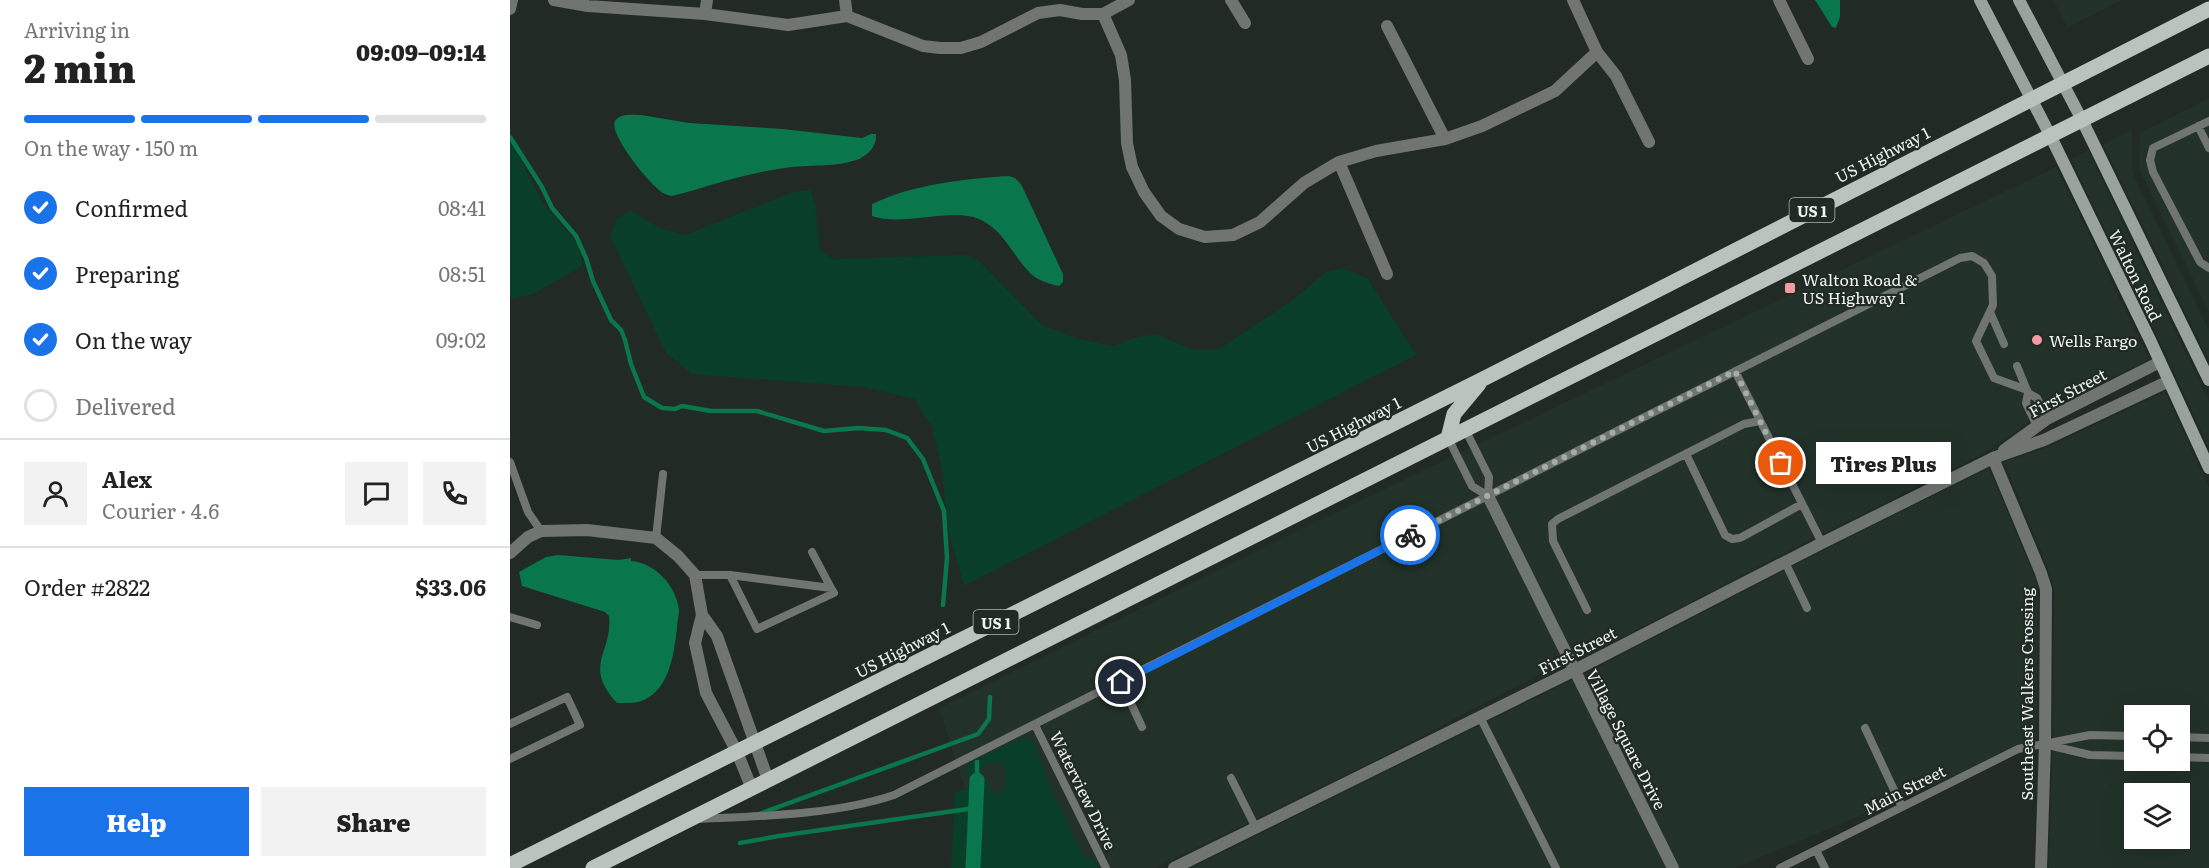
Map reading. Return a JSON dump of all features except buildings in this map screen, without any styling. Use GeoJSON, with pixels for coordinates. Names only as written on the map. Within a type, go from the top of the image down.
{"type":"FeatureCollection","features":[{"type":"Feature","properties":{"kind":"main road","name":"Walton Road"},"geometry":{"type":"LineString","coordinates":[[1980,0],[2050,135],[2209,468]]}},
{"type":"Feature","properties":{"kind":"main road","name":"Walton Road"},"geometry":{"type":"LineString","coordinates":[[2019,0],[2063,82],[2209,380]]}},
{"type":"Feature","properties":{"kind":"main road","name":"US Highway 1"},"geometry":{"type":"LineString","coordinates":[[510,865],[1483,379],[2209,9]]}},
{"type":"Feature","properties":{"kind":"main road","name":"US 1"},"geometry":{"type":"LineString","coordinates":[[593,868],[693,820],[768,780],[2209,56]]}},
{"type":"Feature","properties":{"kind":"main road"},"geometry":{"type":"LineString","coordinates":[[1448,438],[1454,414],[1483,379]]}},
{"type":"Feature","properties":{"kind":"street"},"geometry":{"type":"LineString","coordinates":[[510,9],[512,0]]}},
{"type":"Feature","properties":{"kind":"street"},"geometry":{"type":"LineString","coordinates":[[554,0],[588,6],[705,14],[788,25],[847,16],[923,46],[940,48],[961,48],[981,42],[1038,13],[1060,10],[1082,14],[1103,14],[1129,0]]}},
{"type":"Feature","properties":{"kind":"street"},"geometry":{"type":"LineString","coordinates":[[705,14],[707,0]]}},
{"type":"Feature","properties":{"kind":"street"},"geometry":{"type":"LineString","coordinates":[[845,0],[847,16]]}},
{"type":"Feature","properties":{"kind":"street"},"geometry":{"type":"LineString","coordinates":[[1231,0],[1245,23]]}},
{"type":"Feature","properties":{"kind":"street"},"geometry":{"type":"LineString","coordinates":[[1573,0],[1597,52],[1616,76],[1649,142]]}},
{"type":"Feature","properties":{"kind":"street"},"geometry":{"type":"LineString","coordinates":[[1779,0],[1808,59]]}},
{"type":"Feature","properties":{"kind":"street"},"geometry":{"type":"LineString","coordinates":[[1103,14],[1122,63],[1125,80],[1127,143],[1131,167],[1144,192],[1161,216],[1179,230],[1205,237],[1233,236],[1260,222],[1304,183],[1339,162],[1376,151],[1445,139],[1482,126],[1555,91],[1597,52]]}},
{"type":"Feature","properties":{"kind":"street"},"geometry":{"type":"LineString","coordinates":[[1387,26],[1445,139]]}},
{"type":"Feature","properties":{"kind":"street"},"geometry":{"type":"LineString","coordinates":[[1339,162],[1387,274]]}},
{"type":"Feature","properties":{"kind":"street","name":"First Street"},"geometry":{"type":"LineString","coordinates":[[1993,458],[2042,422],[2160,362]]}},
{"type":"Feature","properties":{"kind":"street","name":"First Street"},"geometry":{"type":"LineString","coordinates":[[1174,868],[1575,670],[1993,458],[2044,440],[2169,381]]}},
{"type":"Feature","properties":{"kind":"street","name":"Southeast Walkers Crossing"},"geometry":{"type":"LineString","coordinates":[[1993,458],[2042,573],[2046,589],[2041,868]]}},
{"type":"Feature","properties":{"kind":"street","name":"Village Square Drive"},"geometry":{"type":"LineString","coordinates":[[1488,496],[1673,868]]}},
{"type":"Feature","properties":{"kind":"street"},"geometry":{"type":"LineString","coordinates":[[510,553],[528,537],[541,531],[587,530],[656,538],[695,575],[702,615],[695,642],[706,693],[737,752],[752,789]]}},
{"type":"Feature","properties":{"kind":"street"},"geometry":{"type":"LineString","coordinates":[[702,615],[717,636],[753,744],[768,780]]}},
{"type":"Feature","properties":{"kind":"lane"},"geometry":{"type":"LineString","coordinates":[[2209,121],[2153,148],[2150,160],[2153,172],[2200,262],[2209,268]]}},
{"type":"Feature","properties":{"kind":"lane"},"geometry":{"type":"LineString","coordinates":[[2198,126],[2209,148]]}},
{"type":"Feature","properties":{"kind":"lane"},"geometry":{"type":"LineString","coordinates":[[693,820],[784,814],[872,802],[894,795],[1960,258],[1972,256],[1984,263],[1992,276],[1992,308],[2004,344]]}},
{"type":"Feature","properties":{"kind":"lane"},"geometry":{"type":"LineString","coordinates":[[1992,308],[1976,340],[1994,378],[2027,391],[2037,398],[2042,422]]}},
{"type":"Feature","properties":{"kind":"lane"},"geometry":{"type":"LineString","coordinates":[[2017,366],[2027,391]]}},
{"type":"Feature","properties":{"kind":"lane"},"geometry":{"type":"LineString","coordinates":[[1735,371],[1822,543]]}},
{"type":"Feature","properties":{"kind":"lane"},"geometry":{"type":"LineString","coordinates":[[1587,610],[1553,541],[1552,524],[1744,424],[1760,421]]}},
{"type":"Feature","properties":{"kind":"lane","name":"Village Square Drive"},"geometry":{"type":"LineString","coordinates":[[1448,438],[1472,486],[1488,496],[1489,477],[1465,429]]}},
{"type":"Feature","properties":{"kind":"lane"},"geometry":{"type":"LineString","coordinates":[[1686,454],[1725,535],[1732,539],[1740,538],[1802,504]]}},
{"type":"Feature","properties":{"kind":"lane"},"geometry":{"type":"LineString","coordinates":[[510,462],[528,512],[541,531]]}},
{"type":"Feature","properties":{"kind":"lane"},"geometry":{"type":"LineString","coordinates":[[656,538],[663,474]]}},
{"type":"Feature","properties":{"kind":"lane"},"geometry":{"type":"LineString","coordinates":[[730,575],[757,628],[834,592],[812,552]]}},
{"type":"Feature","properties":{"kind":"lane"},"geometry":{"type":"LineString","coordinates":[[1785,562],[1807,608]]}},
{"type":"Feature","properties":{"kind":"lane"},"geometry":{"type":"LineString","coordinates":[[695,575],[730,575],[831,588]]}},
{"type":"Feature","properties":{"kind":"lane"},"geometry":{"type":"LineString","coordinates":[[510,617],[537,625]]}},
{"type":"Feature","properties":{"kind":"lane"},"geometry":{"type":"LineString","coordinates":[[1121,682],[1142,727]]}},
{"type":"Feature","properties":{"kind":"lane"},"geometry":{"type":"LineString","coordinates":[[510,724],[567,697],[580,725],[511,756]]}},
{"type":"Feature","properties":{"kind":"lane"},"geometry":{"type":"LineString","coordinates":[[1480,717],[1556,868]]}},
{"type":"Feature","properties":{"kind":"lane","name":"Waterview Drive"},"geometry":{"type":"LineString","coordinates":[[1035,725],[1106,868]]}},
{"type":"Feature","properties":{"kind":"lane"},"geometry":{"type":"LineString","coordinates":[[1865,728],[1902,807]]}},
{"type":"Feature","properties":{"kind":"lane","name":"Main Street"},"geometry":{"type":"LineString","coordinates":[[1780,868],[2018,749],[2090,735],[2124,736]]}},
{"type":"Feature","properties":{"kind":"lane"},"geometry":{"type":"LineString","coordinates":[[2190,737],[2209,738]]}},
{"type":"Feature","properties":{"kind":"lane","name":"Main Street"},"geometry":{"type":"LineString","coordinates":[[2045,744],[2090,755],[2124,756]]}},
{"type":"Feature","properties":{"kind":"lane"},"geometry":{"type":"LineString","coordinates":[[2190,757],[2209,758]]}},
{"type":"Feature","properties":{"kind":"lane"},"geometry":{"type":"LineString","coordinates":[[1231,778],[1256,828]]}},
{"type":"Feature","properties":{"kind":"lane"},"geometry":{"type":"LineString","coordinates":[[1816,850],[1825,868]]}},
{"type":"Feature","properties":{"kind":"shaded area"},"geometry":{"type":"Polygon","coordinates":[[[1815,0],[1840,0],[1840,17],[1836,28],[1832,27],[1815,0]]]}},
{"type":"Feature","properties":{"kind":"shaded area"},"geometry":{"type":"Polygon","coordinates":[[[2053,0],[2123,0],[2068,27],[2053,0]]]}},
{"type":"Feature","properties":{"kind":"shaded area"},"geometry":{"type":"Polygon","coordinates":[[[2209,98],[2209,312],[2139,169],[2140,133],[2209,98]]]}},
{"type":"Feature","properties":{"kind":"shaded area"},"geometry":{"type":"Polygon","coordinates":[[[641,115],[689,123],[783,129],[862,138],[876,134],[876,138],[869,152],[850,162],[771,170],[672,196],[663,193],[649,181],[618,137],[615,128],[617,118],[641,115]]]}},
{"type":"Feature","properties":{"kind":"shaded area"},"geometry":{"type":"Polygon","coordinates":[[[2132,130],[2132,172],[2209,330],[2209,361],[2103,144],[2132,130]]]}},
{"type":"Feature","properties":{"kind":"shaded area"},"geometry":{"type":"Polygon","coordinates":[[[510,138],[542,202],[579,246],[582,266],[533,294],[510,299],[510,138]]]}},
{"type":"Feature","properties":{"kind":"shaded area"},"geometry":{"type":"Polygon","coordinates":[[[2088,151],[2209,401],[2209,449],[2071,159],[2088,151]]]}},
{"type":"Feature","properties":{"kind":"shaded area"},"geometry":{"type":"Polygon","coordinates":[[[2056,167],[2149,359],[2043,413],[1983,454],[1580,659],[1578,654],[1394,751],[1156,868],[984,868],[990,781],[965,789],[939,708],[1320,520],[2056,167]]]}},
{"type":"Feature","properties":{"kind":"shaded area"},"geometry":{"type":"Polygon","coordinates":[[[1009,176],[1021,184],[1063,274],[1063,282],[1059,286],[1033,275],[1001,236],[979,219],[955,215],[898,219],[872,216],[872,204],[922,187],[1009,176]]]}},
{"type":"Feature","properties":{"kind":"shaded area"},"geometry":{"type":"Polygon","coordinates":[[[810,190],[815,204],[820,250],[833,259],[965,255],[978,260],[1042,325],[1079,339],[1114,346],[1134,338],[1156,334],[1193,350],[1219,349],[1290,302],[1326,272],[1343,268],[1367,278],[1416,355],[964,586],[949,533],[942,469],[932,427],[915,399],[863,387],[692,374],[666,353],[610,236],[617,219],[630,210],[660,228],[685,235],[793,192],[810,190]]]}},
{"type":"Feature","properties":{"kind":"shaded area"},"geometry":{"type":"Polygon","coordinates":[[[2165,392],[2209,488],[2209,868],[2049,868],[2054,587],[2004,462],[2048,447],[2165,392]]]}},
{"type":"Feature","properties":{"kind":"shaded area"},"geometry":{"type":"Polygon","coordinates":[[[1989,468],[2034,575],[2038,590],[2036,742],[1735,868],[1191,868],[1586,673],[1989,468]]]}},
{"type":"Feature","properties":{"kind":"shaded area"},"geometry":{"type":"Polygon","coordinates":[[[558,555],[619,560],[631,558],[631,561],[656,571],[674,592],[679,610],[672,659],[660,687],[644,700],[617,703],[602,679],[601,659],[609,629],[609,616],[605,612],[522,586],[519,572],[546,557],[558,555]]]}},
{"type":"Feature","properties":{"kind":"shaded area"},"geometry":{"type":"Polygon","coordinates":[[[1022,738],[1031,740],[1035,746],[1047,780],[1083,856],[1095,861],[1098,868],[951,868],[955,793],[990,781],[990,790],[1000,795],[1006,783],[1002,762],[991,762],[967,776],[965,765],[1022,738]]]}},
{"type":"Feature","properties":{"kind":"waterway"},"geometry":{"type":"LineString","coordinates":[[510,137],[542,187],[552,208],[576,236],[611,320],[621,330],[644,397],[662,408],[675,409],[682,406],[711,411],[757,411],[824,431],[858,428],[886,430],[907,438],[923,459],[944,511],[947,558],[943,605]]}},
{"type":"Feature","properties":{"kind":"waterway"},"geometry":{"type":"LineString","coordinates":[[759,814],[978,734],[989,719],[990,697]]}},
{"type":"Feature","properties":{"kind":"waterway"},"geometry":{"type":"LineString","coordinates":[[977,762],[977,780]]}},
{"type":"Feature","properties":{"kind":"waterway"},"geometry":{"type":"LineString","coordinates":[[973,868],[977,780]]}},
{"type":"Feature","properties":{"kind":"waterway"},"geometry":{"type":"LineString","coordinates":[[740,843],[975,808]]}},
{"type":"Feature","properties":{"kind":"way so far"},"geometry":{"type":"LineString","coordinates":[[1410,535],[1735,371],[1781,463]]}},
{"type":"Feature","properties":{"kind":"place","name":"Walton Road & US Highway 1"},"geometry":{"type":"Point","coordinates":[1790,288]}},
{"type":"Feature","properties":{"kind":"place","name":"Wells Fargo"},"geometry":{"type":"Point","coordinates":[2037,340]}},
{"type":"Feature","properties":{"kind":"place","name":"Tires Plus"},"geometry":{"type":"Point","coordinates":[1781,463]}},
{"type":"Feature","properties":{"kind":"route"},"geometry":{"type":"LineString","coordinates":[[1121,682],[1410,535]]}}]}
